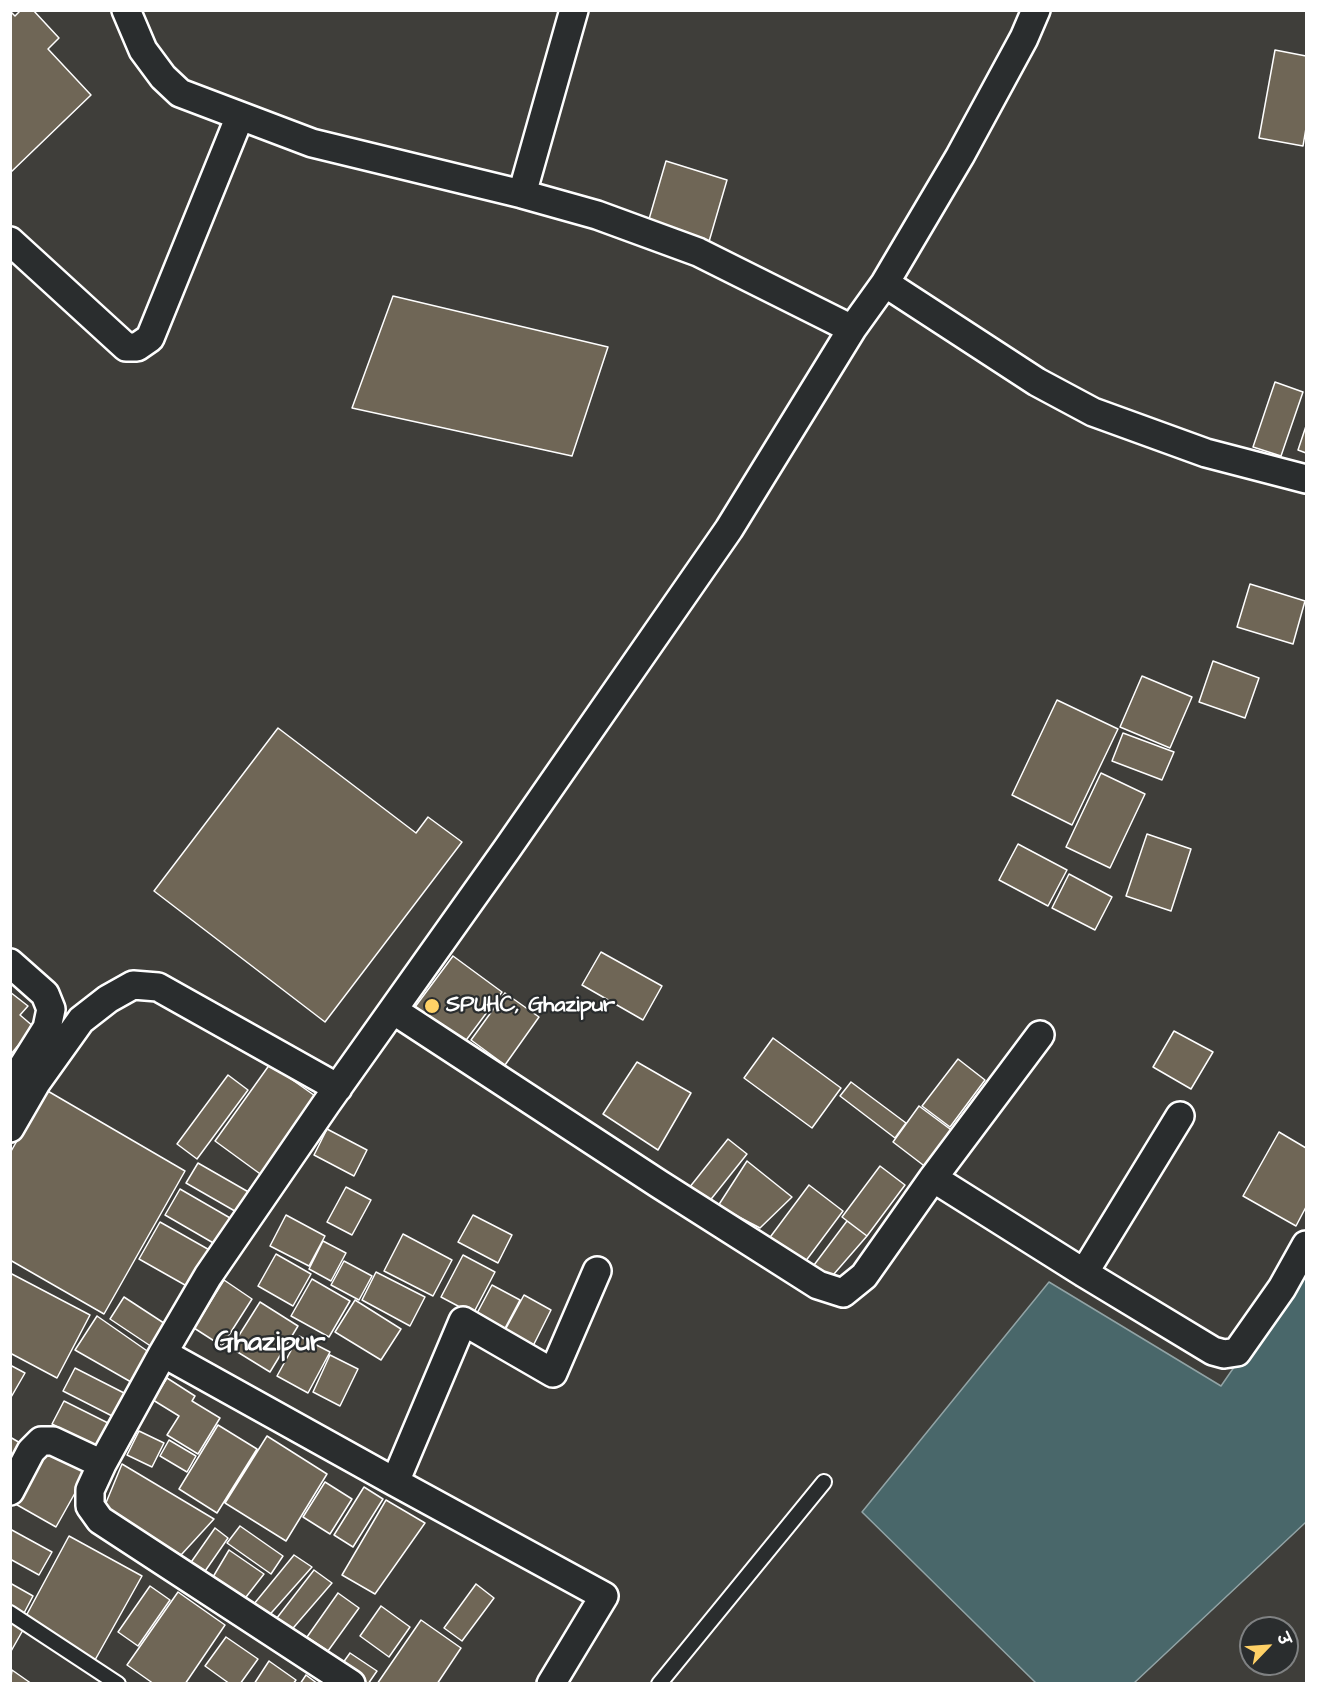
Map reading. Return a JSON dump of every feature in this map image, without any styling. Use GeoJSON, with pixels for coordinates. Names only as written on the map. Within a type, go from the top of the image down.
{"type":"FeatureCollection","features":[{"type":"Feature","properties":{"kind":"street"},"geometry":{"type":"LineString","coordinates":[[126,10],[143,50],[163,77],[180,93],[312,143],[522,194],[597,215],[698,252],[852,329]]}},
{"type":"Feature","properties":{"kind":"street"},"geometry":{"type":"LineString","coordinates":[[522,194],[574,10]]}},
{"type":"Feature","properties":{"kind":"street"},"geometry":{"type":"LineString","coordinates":[[351,1683],[100,1520],[90,1506],[90,1490],[163,1353],[208,1276],[729,529],[852,329],[885,283],[960,156],[1024,38],[1036,10]]}},
{"type":"Feature","properties":{"kind":"street"},"geometry":{"type":"LineString","coordinates":[[10,241],[126,347],[137,347],[150,338],[240,116]]}},
{"type":"Feature","properties":{"kind":"street"},"geometry":{"type":"LineString","coordinates":[[885,283],[1037,382],[1093,412],[1206,453],[1306,479]]}},
{"type":"Feature","properties":{"kind":"street"},"geometry":{"type":"LineString","coordinates":[[10,963],[45,994],[51,1009],[47,1028],[10,1088]]}},
{"type":"Feature","properties":{"kind":"street"},"geometry":{"type":"LineString","coordinates":[[10,1128],[36,1083],[81,1020],[108,999],[133,985],[158,987],[338,1088]]}},
{"type":"Feature","properties":{"kind":"street"},"geometry":{"type":"LineString","coordinates":[[393,1010],[818,1285],[843,1293],[864,1276],[933,1178],[1040,1035]]}},
{"type":"Feature","properties":{"kind":"street"},"geometry":{"type":"LineString","coordinates":[[1084,1273],[1180,1116]]}},
{"type":"Feature","properties":{"kind":"street"},"geometry":{"type":"LineString","coordinates":[[933,1178],[1084,1273],[1213,1351],[1224,1354],[1237,1352],[1282,1288],[1306,1245]]}},
{"type":"Feature","properties":{"kind":"street"},"geometry":{"type":"LineString","coordinates":[[395,1482],[463,1321],[553,1373],[597,1271]]}},
{"type":"Feature","properties":{"kind":"street"},"geometry":{"type":"LineString","coordinates":[[163,1353],[604,1596],[551,1683]]}},
{"type":"Feature","properties":{"kind":"street"},"geometry":{"type":"LineString","coordinates":[[10,1491],[31,1451],[41,1441],[53,1441],[102,1464]]}},
{"type":"Feature","properties":{"kind":"lane"},"geometry":{"type":"LineString","coordinates":[[658,1683],[824,1482]]}},
{"type":"Feature","properties":{"kind":"lane"},"geometry":{"type":"LineString","coordinates":[[10,1613],[118,1683]]}},
{"type":"Feature","properties":{"kind":"water"},"geometry":{"type":"Polygon","coordinates":[[[1306,1263],[1306,1522],[1134,1683],[1036,1683],[862,1512],[1049,1282],[1221,1386],[1306,1263]]]}},
{"type":"Feature","properties":{"kind":"building"},"geometry":{"type":"Polygon","coordinates":[[[21,10],[33,10],[59,38],[48,49],[91,95],[10,173],[10,11],[15,16],[21,10]]]}},
{"type":"Feature","properties":{"kind":"building"},"geometry":{"type":"Polygon","coordinates":[[[1275,50],[1306,56],[1306,128],[1303,146],[1259,138],[1275,50]]]}},
{"type":"Feature","properties":{"kind":"building"},"geometry":{"type":"Polygon","coordinates":[[[666,161],[727,180],[708,245],[647,226],[666,161]]]}},
{"type":"Feature","properties":{"kind":"building"},"geometry":{"type":"Polygon","coordinates":[[[393,296],[608,347],[572,456],[352,408],[393,296]]]}},
{"type":"Feature","properties":{"kind":"building"},"geometry":{"type":"Polygon","coordinates":[[[1275,382],[1303,392],[1281,456],[1253,447],[1275,382]]]}},
{"type":"Feature","properties":{"kind":"building"},"geometry":{"type":"Polygon","coordinates":[[[1306,426],[1306,453],[1298,450],[1306,426]]]}},
{"type":"Feature","properties":{"kind":"building"},"geometry":{"type":"Polygon","coordinates":[[[1250,584],[1305,601],[1293,644],[1237,627],[1250,584]]]}},
{"type":"Feature","properties":{"kind":"building"},"geometry":{"type":"Polygon","coordinates":[[[1213,661],[1259,678],[1245,718],[1199,702],[1213,661]]]}},
{"type":"Feature","properties":{"kind":"building"},"geometry":{"type":"Polygon","coordinates":[[[1142,676],[1192,697],[1170,748],[1120,727],[1142,676]]]}},
{"type":"Feature","properties":{"kind":"building"},"geometry":{"type":"Polygon","coordinates":[[[1057,700],[1118,729],[1072,825],[1012,795],[1057,700]]]}},
{"type":"Feature","properties":{"kind":"building"},"geometry":{"type":"Polygon","coordinates":[[[278,728],[416,833],[428,817],[462,842],[325,1022],[154,891],[278,728]]]}},
{"type":"Feature","properties":{"kind":"building"},"geometry":{"type":"Polygon","coordinates":[[[1123,733],[1174,752],[1162,780],[1112,761],[1123,733]]]}},
{"type":"Feature","properties":{"kind":"building"},"geometry":{"type":"Polygon","coordinates":[[[1101,773],[1145,794],[1110,868],[1066,847],[1101,773]]]}},
{"type":"Feature","properties":{"kind":"building"},"geometry":{"type":"Polygon","coordinates":[[[1147,834],[1191,849],[1171,911],[1126,896],[1147,834]]]}},
{"type":"Feature","properties":{"kind":"building"},"geometry":{"type":"Polygon","coordinates":[[[1018,844],[1067,870],[1048,906],[999,880],[1018,844]]]}},
{"type":"Feature","properties":{"kind":"building"},"geometry":{"type":"Polygon","coordinates":[[[1069,874],[1112,897],[1095,930],[1052,908],[1069,874]]]}},
{"type":"Feature","properties":{"kind":"building"},"geometry":{"type":"Polygon","coordinates":[[[601,952],[662,986],[643,1020],[582,985],[601,952]]]}},
{"type":"Feature","properties":{"kind":"building"},"geometry":{"type":"Polygon","coordinates":[[[453,956],[502,992],[464,1043],[415,1007],[453,956]]]}},
{"type":"Feature","properties":{"kind":"building"},"geometry":{"type":"Polygon","coordinates":[[[10,992],[28,1006],[20,1015],[34,1027],[10,1055],[10,992]]]}},
{"type":"Feature","properties":{"kind":"building"},"geometry":{"type":"Polygon","coordinates":[[[505,993],[539,1017],[505,1065],[471,1040],[505,993]]]}},
{"type":"Feature","properties":{"kind":"building"},"geometry":{"type":"Polygon","coordinates":[[[1174,1031],[1213,1052],[1191,1089],[1153,1067],[1174,1031]]]}},
{"type":"Feature","properties":{"kind":"building"},"geometry":{"type":"Polygon","coordinates":[[[773,1038],[841,1088],[812,1128],[744,1078],[773,1038]]]}},
{"type":"Feature","properties":{"kind":"building"},"geometry":{"type":"Polygon","coordinates":[[[958,1059],[985,1080],[950,1127],[922,1106],[958,1059]]]}},
{"type":"Feature","properties":{"kind":"building"},"geometry":{"type":"Polygon","coordinates":[[[637,1062],[691,1093],[658,1150],[603,1114],[637,1062]]]}},
{"type":"Feature","properties":{"kind":"building"},"geometry":{"type":"Polygon","coordinates":[[[270,1064],[318,1098],[263,1176],[215,1141],[270,1064]]]}},
{"type":"Feature","properties":{"kind":"building"},"geometry":{"type":"Polygon","coordinates":[[[228,1075],[248,1090],[197,1159],[177,1144],[228,1075]]]}},
{"type":"Feature","properties":{"kind":"building"},"geometry":{"type":"Polygon","coordinates":[[[851,1082],[906,1123],[895,1138],[840,1096],[851,1082]]]}},
{"type":"Feature","properties":{"kind":"building"},"geometry":{"type":"Polygon","coordinates":[[[46,1090],[185,1171],[104,1314],[10,1260],[10,1153],[46,1090]]]}},
{"type":"Feature","properties":{"kind":"building"},"geometry":{"type":"Polygon","coordinates":[[[919,1106],[954,1132],[927,1168],[893,1142],[919,1106]]]}},
{"type":"Feature","properties":{"kind":"building"},"geometry":{"type":"Polygon","coordinates":[[[327,1129],[367,1150],[354,1176],[314,1155],[327,1129]]]}},
{"type":"Feature","properties":{"kind":"building"},"geometry":{"type":"Polygon","coordinates":[[[1279,1132],[1306,1148],[1306,1207],[1296,1226],[1243,1196],[1279,1132]]]}},
{"type":"Feature","properties":{"kind":"building"},"geometry":{"type":"Polygon","coordinates":[[[728,1139],[747,1154],[704,1208],[685,1193],[728,1139]]]}},
{"type":"Feature","properties":{"kind":"building"},"geometry":{"type":"Polygon","coordinates":[[[747,1161],[792,1197],[760,1228],[718,1206],[747,1161]]]}},
{"type":"Feature","properties":{"kind":"building"},"geometry":{"type":"Polygon","coordinates":[[[198,1163],[252,1194],[240,1214],[186,1183],[198,1163]]]}},
{"type":"Feature","properties":{"kind":"building"},"geometry":{"type":"Polygon","coordinates":[[[880,1166],[905,1185],[867,1236],[842,1217],[880,1166]]]}},
{"type":"Feature","properties":{"kind":"building"},"geometry":{"type":"Polygon","coordinates":[[[809,1185],[843,1211],[802,1266],[768,1240],[809,1185]]]}},
{"type":"Feature","properties":{"kind":"building"},"geometry":{"type":"Polygon","coordinates":[[[346,1187],[371,1200],[352,1235],[327,1222],[346,1187]]]}},
{"type":"Feature","properties":{"kind":"building"},"geometry":{"type":"Polygon","coordinates":[[[180,1189],[237,1222],[222,1248],[165,1215],[180,1189]]]}},
{"type":"Feature","properties":{"kind":"building"},"geometry":{"type":"Polygon","coordinates":[[[286,1215],[325,1236],[309,1266],[270,1246],[286,1215]]]}},
{"type":"Feature","properties":{"kind":"building"},"geometry":{"type":"Polygon","coordinates":[[[473,1215],[512,1235],[498,1263],[458,1242],[473,1215]]]}},
{"type":"Feature","properties":{"kind":"building"},"geometry":{"type":"Polygon","coordinates":[[[847,1221],[867,1236],[827,1282],[808,1273],[847,1221]]]}},
{"type":"Feature","properties":{"kind":"building"},"geometry":{"type":"Polygon","coordinates":[[[160,1222],[213,1252],[192,1289],[139,1259],[160,1222]]]}},
{"type":"Feature","properties":{"kind":"building"},"geometry":{"type":"Polygon","coordinates":[[[403,1234],[452,1260],[433,1296],[384,1271],[403,1234]]]}},
{"type":"Feature","properties":{"kind":"building"},"geometry":{"type":"Polygon","coordinates":[[[323,1241],[346,1253],[331,1281],[309,1269],[323,1241]]]}},
{"type":"Feature","properties":{"kind":"building"},"geometry":{"type":"Polygon","coordinates":[[[276,1254],[311,1274],[293,1306],[258,1286],[276,1254]]]}},
{"type":"Feature","properties":{"kind":"building"},"geometry":{"type":"Polygon","coordinates":[[[463,1255],[495,1272],[473,1314],[441,1297],[463,1255]]]}},
{"type":"Feature","properties":{"kind":"building"},"geometry":{"type":"Polygon","coordinates":[[[344,1261],[372,1276],[359,1300],[331,1285],[344,1261]]]}},
{"type":"Feature","properties":{"kind":"building"},"geometry":{"type":"Polygon","coordinates":[[[376,1272],[425,1297],[410,1326],[362,1300],[376,1272]]]}},
{"type":"Feature","properties":{"kind":"building"},"geometry":{"type":"Polygon","coordinates":[[[10,1273],[90,1315],[57,1378],[10,1353],[10,1273]]]}},
{"type":"Feature","properties":{"kind":"building"},"geometry":{"type":"Polygon","coordinates":[[[312,1279],[350,1301],[329,1337],[291,1316],[312,1279]]]}},
{"type":"Feature","properties":{"kind":"building"},"geometry":{"type":"Polygon","coordinates":[[[224,1280],[252,1299],[222,1346],[194,1328],[224,1280]]]}},
{"type":"Feature","properties":{"kind":"building"},"geometry":{"type":"Polygon","coordinates":[[[492,1285],[520,1300],[503,1332],[475,1317],[492,1285]]]}},
{"type":"Feature","properties":{"kind":"building"},"geometry":{"type":"Polygon","coordinates":[[[524,1295],[551,1310],[531,1350],[504,1332],[524,1295]]]}},
{"type":"Feature","properties":{"kind":"building"},"geometry":{"type":"Polygon","coordinates":[[[124,1297],[173,1329],[158,1351],[110,1319],[124,1297]]]}},
{"type":"Feature","properties":{"kind":"building"},"geometry":{"type":"Polygon","coordinates":[[[355,1300],[401,1329],[381,1360],[335,1332],[355,1300]]]}},
{"type":"Feature","properties":{"kind":"building"},"geometry":{"type":"Polygon","coordinates":[[[260,1302],[298,1326],[270,1372],[231,1348],[260,1302]]]}},
{"type":"Feature","properties":{"kind":"building"},"geometry":{"type":"Polygon","coordinates":[[[97,1316],[153,1355],[138,1386],[75,1350],[97,1316]]]}},
{"type":"Feature","properties":{"kind":"building"},"geometry":{"type":"Polygon","coordinates":[[[299,1336],[330,1352],[308,1393],[277,1376],[299,1336]]]}},
{"type":"Feature","properties":{"kind":"building"},"geometry":{"type":"Polygon","coordinates":[[[330,1355],[358,1369],[340,1406],[313,1392],[330,1355]]]}},
{"type":"Feature","properties":{"kind":"building"},"geometry":{"type":"Polygon","coordinates":[[[10,1365],[25,1373],[10,1399],[10,1365]]]}},
{"type":"Feature","properties":{"kind":"building"},"geometry":{"type":"Polygon","coordinates":[[[75,1368],[128,1395],[116,1418],[63,1391],[75,1368]]]}},
{"type":"Feature","properties":{"kind":"building"},"geometry":{"type":"Polygon","coordinates":[[[167,1378],[195,1396],[192,1401],[220,1418],[198,1454],[167,1435],[179,1416],[153,1400],[167,1378]]]}},
{"type":"Feature","properties":{"kind":"building"},"geometry":{"type":"Polygon","coordinates":[[[64,1401],[112,1425],[100,1449],[52,1424],[64,1401]]]}},
{"type":"Feature","properties":{"kind":"building"},"geometry":{"type":"Polygon","coordinates":[[[218,1425],[257,1449],[217,1513],[179,1489],[218,1425]]]}},
{"type":"Feature","properties":{"kind":"building"},"geometry":{"type":"Polygon","coordinates":[[[139,1431],[164,1443],[152,1467],[127,1455],[139,1431]]]}},
{"type":"Feature","properties":{"kind":"building"},"geometry":{"type":"Polygon","coordinates":[[[267,1436],[327,1474],[286,1541],[225,1503],[267,1436]]]}},
{"type":"Feature","properties":{"kind":"building"},"geometry":{"type":"Polygon","coordinates":[[[10,1437],[27,1447],[10,1475],[10,1437]]]}},
{"type":"Feature","properties":{"kind":"building"},"geometry":{"type":"Polygon","coordinates":[[[169,1440],[196,1456],[187,1472],[160,1456],[169,1440]]]}},
{"type":"Feature","properties":{"kind":"building"},"geometry":{"type":"Polygon","coordinates":[[[45,1450],[89,1468],[56,1527],[12,1502],[45,1450]]]}},
{"type":"Feature","properties":{"kind":"building"},"geometry":{"type":"Polygon","coordinates":[[[122,1464],[214,1519],[181,1555],[103,1510],[122,1464]]]}},
{"type":"Feature","properties":{"kind":"building"},"geometry":{"type":"Polygon","coordinates":[[[325,1482],[352,1499],[330,1534],[303,1517],[325,1482]]]}},
{"type":"Feature","properties":{"kind":"building"},"geometry":{"type":"Polygon","coordinates":[[[364,1487],[383,1499],[353,1547],[334,1535],[364,1487]]]}},
{"type":"Feature","properties":{"kind":"building"},"geometry":{"type":"Polygon","coordinates":[[[386,1500],[425,1523],[375,1594],[342,1575],[386,1500]]]}},
{"type":"Feature","properties":{"kind":"building"},"geometry":{"type":"Polygon","coordinates":[[[240,1526],[283,1556],[271,1574],[227,1543],[240,1526]]]}},
{"type":"Feature","properties":{"kind":"building"},"geometry":{"type":"Polygon","coordinates":[[[215,1528],[228,1538],[201,1577],[187,1568],[215,1528]]]}},
{"type":"Feature","properties":{"kind":"building"},"geometry":{"type":"Polygon","coordinates":[[[10,1529],[52,1552],[39,1575],[10,1559],[10,1529]]]}},
{"type":"Feature","properties":{"kind":"building"},"geometry":{"type":"Polygon","coordinates":[[[69,1536],[142,1576],[95,1660],[26,1616],[69,1536]]]}},
{"type":"Feature","properties":{"kind":"building"},"geometry":{"type":"Polygon","coordinates":[[[229,1550],[264,1574],[239,1606],[210,1582],[229,1550]]]}},
{"type":"Feature","properties":{"kind":"building"},"geometry":{"type":"Polygon","coordinates":[[[294,1555],[312,1567],[265,1620],[249,1610],[294,1555]]]}},
{"type":"Feature","properties":{"kind":"building"},"geometry":{"type":"Polygon","coordinates":[[[314,1570],[332,1583],[288,1634],[273,1623],[314,1570]]]}},
{"type":"Feature","properties":{"kind":"building"},"geometry":{"type":"Polygon","coordinates":[[[10,1583],[33,1596],[23,1615],[10,1607],[10,1583]]]}},
{"type":"Feature","properties":{"kind":"building"},"geometry":{"type":"Polygon","coordinates":[[[476,1584],[494,1598],[462,1641],[444,1628],[476,1584]]]}},
{"type":"Feature","properties":{"kind":"building"},"geometry":{"type":"Polygon","coordinates":[[[150,1586],[170,1600],[138,1646],[118,1632],[150,1586]]]}},
{"type":"Feature","properties":{"kind":"building"},"geometry":{"type":"Polygon","coordinates":[[[178,1592],[225,1625],[185,1684],[154,1684],[127,1665],[178,1592]]]}},
{"type":"Feature","properties":{"kind":"building"},"geometry":{"type":"Polygon","coordinates":[[[338,1593],[359,1608],[328,1651],[307,1637],[338,1593]]]}},
{"type":"Feature","properties":{"kind":"building"},"geometry":{"type":"Polygon","coordinates":[[[381,1606],[410,1627],[389,1657],[360,1636],[381,1606]]]}},
{"type":"Feature","properties":{"kind":"building"},"geometry":{"type":"Polygon","coordinates":[[[421,1620],[461,1648],[437,1684],[377,1684],[421,1620]]]}},
{"type":"Feature","properties":{"kind":"building"},"geometry":{"type":"Polygon","coordinates":[[[10,1621],[23,1630],[10,1653],[10,1621]]]}},
{"type":"Feature","properties":{"kind":"building"},"geometry":{"type":"Polygon","coordinates":[[[226,1637],[258,1659],[240,1684],[230,1684],[205,1666],[226,1637]]]}},
{"type":"Feature","properties":{"kind":"building"},"geometry":{"type":"Polygon","coordinates":[[[350,1653],[377,1671],[368,1684],[363,1684],[340,1667],[350,1653]]]}},
{"type":"Feature","properties":{"kind":"building"},"geometry":{"type":"Polygon","coordinates":[[[269,1661],[296,1680],[293,1684],[254,1684],[269,1661]]]}},
{"type":"Feature","properties":{"kind":"building"},"geometry":{"type":"Polygon","coordinates":[[[12,1670],[32,1684],[10,1684],[12,1670]]]}},
{"type":"Feature","properties":{"kind":"building"},"geometry":{"type":"Polygon","coordinates":[[[306,1675],[318,1684],[300,1684],[306,1675]]]}},
{"type":"Feature","properties":{"kind":"place","name":"SPUHC, Ghazipur"},"geometry":{"type":"Point","coordinates":[432,1006]}},
{"type":"Feature","properties":{"kind":"district","name":"Ghazipur"},"geometry":{"type":"Point","coordinates":[270,1344]}}]}
